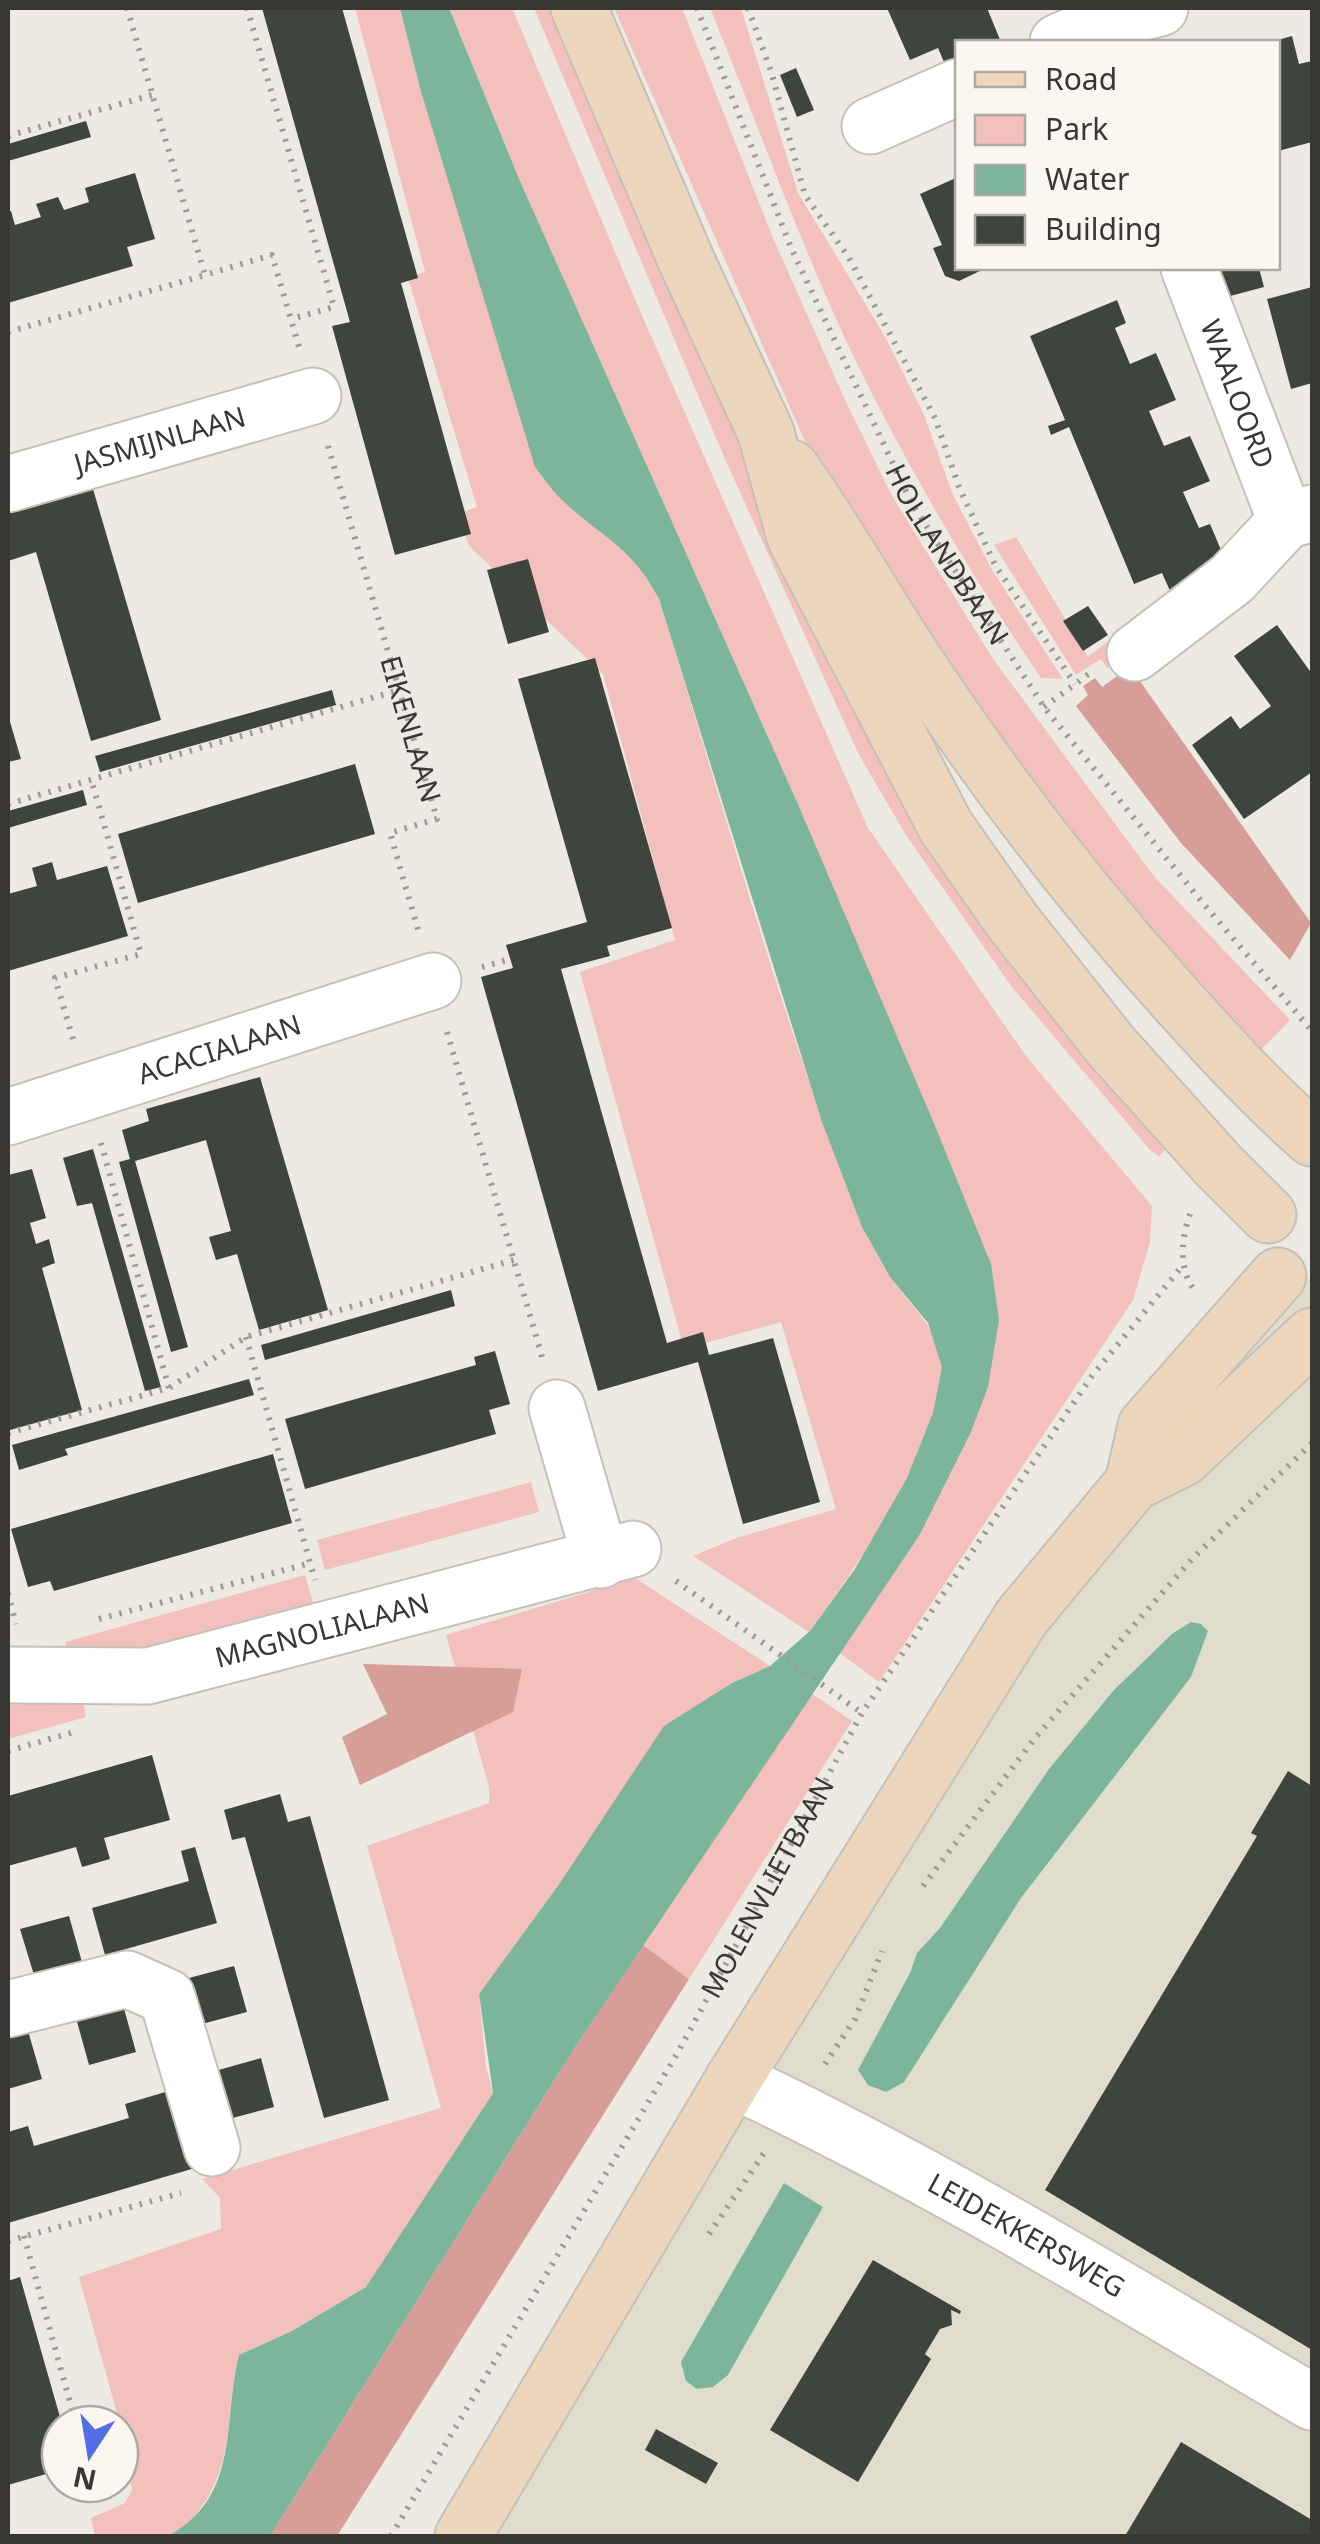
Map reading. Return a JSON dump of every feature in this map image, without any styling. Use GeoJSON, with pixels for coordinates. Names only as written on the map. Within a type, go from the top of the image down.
{"type":"FeatureCollection","features":[{"type":"Feature","properties":{"kind":"main road"},"geometry":{"type":"LineString","coordinates":[[578,8],[686,260],[766,433],[795,537],[946,827],[1013,922],[1111,1046],[1207,1154],[1268,1215]]}},
{"type":"Feature","properties":{"kind":"main road"},"geometry":{"type":"LineString","coordinates":[[766,433],[832,526],[928,682],[1007,795],[1095,909],[1272,1103],[1312,1138]]}},
{"type":"Feature","properties":{"kind":"main road"},"geometry":{"type":"LineString","coordinates":[[1133,1483],[1146,1426],[1295,1295],[1268,1247],[1268,1215],[1287,1175],[1312,1154]]}},
{"type":"Feature","properties":{"kind":"main road"},"geometry":{"type":"LineString","coordinates":[[462,2536],[733,2080],[1021,1618],[1133,1483],[1183,1458],[1312,1336]]}},
{"type":"Feature","properties":{"kind":"street"},"geometry":{"type":"LineString","coordinates":[[1064,40],[1160,8]]}},
{"type":"Feature","properties":{"kind":"street"},"geometry":{"type":"LineString","coordinates":[[870,126],[955,88]]}},
{"type":"Feature","properties":{"kind":"street","name":"WAALOORD"},"geometry":{"type":"LineString","coordinates":[[1135,654],[1232,579],[1299,517],[1189,270]]}},
{"type":"Feature","properties":{"kind":"street","name":"JASMIJNLAAN"},"geometry":{"type":"LineString","coordinates":[[8,484],[313,396]]}},
{"type":"Feature","properties":{"kind":"street","name":"ACACIALAAN"},"geometry":{"type":"LineString","coordinates":[[8,1117],[432,981]]}},
{"type":"Feature","properties":{"kind":"street"},"geometry":{"type":"LineString","coordinates":[[557,1408],[617,1554]]}},
{"type":"Feature","properties":{"kind":"street","name":"MAGNOLIALAAN"},"geometry":{"type":"LineString","coordinates":[[14,1657],[148,1676],[617,1554]]}},
{"type":"Feature","properties":{"kind":"street"},"geometry":{"type":"LineString","coordinates":[[8,2009],[127,1979],[167,1996],[204,2168]]}},
{"type":"Feature","properties":{"kind":"street","name":"LEIDEKKERSWEG"},"geometry":{"type":"LineString","coordinates":[[733,2080],[977,2206],[1312,2402]]}},
{"type":"Feature","properties":{"kind":"path"},"geometry":{"type":"LineString","coordinates":[[8,332],[205,275],[127,8]]}},
{"type":"Feature","properties":{"kind":"path"},"geometry":{"type":"LineString","coordinates":[[247,8],[334,306],[291,318]]}},
{"type":"Feature","properties":{"kind":"path","name":"HOLLANDBAAN"},"geometry":{"type":"LineString","coordinates":[[698,8],[792,250],[912,504],[1044,706],[1312,1031]]}},
{"type":"Feature","properties":{"kind":"path"},"geometry":{"type":"LineString","coordinates":[[748,8],[771,71],[805,195],[849,258],[934,418],[958,487],[996,564],[1075,684]]}},
{"type":"Feature","properties":{"kind":"path"},"geometry":{"type":"LineString","coordinates":[[8,136],[152,95]]}},
{"type":"Feature","properties":{"kind":"path","name":"EIKENLAAN"},"geometry":{"type":"LineString","coordinates":[[205,275],[272,256],[437,820],[390,833],[557,1408]]}},
{"type":"Feature","properties":{"kind":"path"},"geometry":{"type":"LineString","coordinates":[[8,804],[399,690]]}},
{"type":"Feature","properties":{"kind":"path"},"geometry":{"type":"LineString","coordinates":[[8,1433],[169,1388],[246,1337],[514,1260]]}},
{"type":"Feature","properties":{"kind":"path","name":"MOLENVLIETBAAN"},"geometry":{"type":"LineString","coordinates":[[390,2536],[677,2054],[862,1714],[1092,1376],[1183,1265]]}},
{"type":"Feature","properties":{"kind":"path"},"geometry":{"type":"LineString","coordinates":[[246,1337],[327,1630]]}},
{"type":"Feature","properties":{"kind":"path"},"geometry":{"type":"LineString","coordinates":[[915,1896],[1035,1738],[1192,1559],[1312,1443]]}},
{"type":"Feature","properties":{"kind":"path"},"geometry":{"type":"LineString","coordinates":[[617,1554],[763,1644],[862,1714]]}},
{"type":"Feature","properties":{"kind":"path"},"geometry":{"type":"LineString","coordinates":[[93,1620],[310,1562]]}},
{"type":"Feature","properties":{"kind":"path"},"geometry":{"type":"LineString","coordinates":[[8,1593],[14,1657]]}},
{"type":"Feature","properties":{"kind":"path"},"geometry":{"type":"LineString","coordinates":[[705,2240],[855,2019],[884,1946]]}},
{"type":"Feature","properties":{"kind":"path"},"geometry":{"type":"LineString","coordinates":[[8,2241],[204,2168]]}},
{"type":"Feature","properties":{"kind":"path"},"geometry":{"type":"LineString","coordinates":[[24,2236],[70,2404]]}},
{"type":"Feature","properties":{"kind":"shaded area"},"geometry":{"type":"Polygon","coordinates":[[[1135,663],[1137,677],[1311,923],[1290,960],[1181,843],[1076,706],[1088,695],[1083,686],[1095,678],[1102,687],[1135,663]]]}},
{"type":"Feature","properties":{"kind":"shaded area"},"geometry":{"type":"Polygon","coordinates":[[[1312,1275],[1312,2536],[463,2536],[1128,1468],[1312,1275]]]}},
{"type":"Feature","properties":{"kind":"shaded area"},"geometry":{"type":"Polygon","coordinates":[[[363,1664],[522,1669],[513,1712],[360,1785],[342,1737],[387,1714],[363,1664]]]}},
{"type":"Feature","properties":{"kind":"shaded area"},"geometry":{"type":"Polygon","coordinates":[[[643,1945],[689,1979],[337,2536],[270,2536],[577,2044],[643,1945]]]}},
{"type":"Feature","properties":{"kind":"green space"},"geometry":{"type":"Polygon","coordinates":[[[355,8],[400,8],[420,88],[606,533],[645,572],[659,599],[774,976],[851,1198],[877,1255],[931,1330],[941,1356],[936,1403],[910,1472],[871,1542],[809,1632],[693,1556],[736,1538],[836,1509],[781,1322],[684,1349],[580,972],[675,940],[603,674],[469,546],[458,514],[477,507],[408,278],[425,272],[355,8]]]}},
{"type":"Feature","properties":{"kind":"green space"},"geometry":{"type":"Polygon","coordinates":[[[449,8],[512,8],[640,311],[868,828],[1026,1056],[1152,1206],[1150,1242],[1133,1300],[879,1682],[838,1652],[919,1536],[971,1432],[797,802],[520,181],[449,8]]]}},
{"type":"Feature","properties":{"kind":"green space"},"geometry":{"type":"Polygon","coordinates":[[[534,8],[555,8],[778,528],[1168,1147],[1159,1156],[1011,986],[906,835],[859,755],[725,459],[534,8]]]}},
{"type":"Feature","properties":{"kind":"green space"},"geometry":{"type":"Polygon","coordinates":[[[614,8],[682,8],[773,238],[892,496],[993,659],[1153,875],[1290,1020],[1254,1057],[1121,915],[879,574],[807,446],[614,8]]]}},
{"type":"Feature","properties":{"kind":"green space"},"geometry":{"type":"Polygon","coordinates":[[[710,8],[741,8],[798,193],[883,333],[924,415],[953,495],[992,570],[1063,679],[1041,678],[964,559],[894,436],[813,266],[710,8]]]}},
{"type":"Feature","properties":{"kind":"green space"},"geometry":{"type":"Polygon","coordinates":[[[1016,537],[1088,657],[1107,642],[1118,660],[1107,668],[1101,659],[1076,675],[994,545],[1016,537]]]}},
{"type":"Feature","properties":{"kind":"green space"},"geometry":{"type":"Polygon","coordinates":[[[531,1482],[539,1512],[325,1570],[317,1540],[531,1482]]]}},
{"type":"Feature","properties":{"kind":"green space"},"geometry":{"type":"Polygon","coordinates":[[[305,1575],[316,1613],[168,1652],[68,1654],[65,1642],[305,1575]]]}},
{"type":"Feature","properties":{"kind":"green space"},"geometry":{"type":"Polygon","coordinates":[[[635,1578],[770,1666],[732,1683],[560,1883],[479,1994],[486,2066],[493,2093],[366,2287],[292,2331],[239,2355],[224,2456],[210,2494],[197,2513],[172,2535],[95,2536],[91,2518],[123,2504],[140,2504],[140,2404],[114,2404],[79,2277],[221,2229],[220,2198],[202,2179],[441,2108],[367,1846],[489,1803],[489,1787],[446,1635],[635,1578]]]}},
{"type":"Feature","properties":{"kind":"green space"},"geometry":{"type":"Polygon","coordinates":[[[811,1693],[852,1721],[689,1979],[643,1945],[811,1693]]]}},
{"type":"Feature","properties":{"kind":"green space"},"geometry":{"type":"Polygon","coordinates":[[[83,1702],[86,1717],[8,1739],[8,1705],[83,1702]]]}},
{"type":"Feature","properties":{"kind":"water"},"geometry":{"type":"Polygon","coordinates":[[[400,8],[449,8],[520,181],[797,802],[933,1121],[991,1264],[999,1320],[988,1387],[971,1432],[919,1536],[577,2044],[270,2536],[168,2536],[191,2520],[208,2500],[218,2479],[239,2355],[292,2331],[366,2287],[493,2093],[479,1994],[560,1883],[664,1726],[732,1683],[770,1666],[810,1631],[855,1569],[907,1478],[933,1413],[942,1367],[928,1323],[890,1277],[862,1227],[822,1122],[659,599],[638,566],[560,498],[535,467],[420,88],[400,8]]]}},
{"type":"Feature","properties":{"kind":"water"},"geometry":{"type":"Polygon","coordinates":[[[1191,1622],[1208,1631],[1191,1677],[1021,1898],[904,2082],[886,2092],[868,2085],[858,2070],[917,1953],[940,1928],[1049,1769],[1114,1690],[1172,1634],[1191,1622]]]}},
{"type":"Feature","properties":{"kind":"water"},"geometry":{"type":"Polygon","coordinates":[[[784,2183],[823,2207],[728,2375],[713,2387],[697,2389],[686,2381],[681,2362],[784,2183]]]}},
{"type":"Feature","properties":{"kind":"building"},"geometry":{"type":"Polygon","coordinates":[[[262,8],[342,8],[418,278],[401,283],[471,534],[395,555],[332,326],[350,322],[262,8]]]}},
{"type":"Feature","properties":{"kind":"building"},"geometry":{"type":"Polygon","coordinates":[[[887,8],[987,8],[1000,40],[955,40],[955,65],[947,69],[938,48],[910,60],[887,8]]]}},
{"type":"Feature","properties":{"kind":"building"},"geometry":{"type":"Polygon","coordinates":[[[1292,36],[1299,64],[1312,61],[1312,142],[1280,150],[1280,40],[1292,36]]]}},
{"type":"Feature","properties":{"kind":"building"},"geometry":{"type":"Polygon","coordinates":[[[796,68],[814,110],[797,117],[780,75],[796,68]]]}},
{"type":"Feature","properties":{"kind":"building"},"geometry":{"type":"Polygon","coordinates":[[[86,121],[91,137],[8,161],[8,144],[86,121]]]}},
{"type":"Feature","properties":{"kind":"building"},"geometry":{"type":"Polygon","coordinates":[[[135,173],[155,239],[127,247],[133,266],[8,303],[8,211],[15,225],[41,217],[36,204],[58,197],[64,210],[89,202],[85,188],[135,173]]]}},
{"type":"Feature","properties":{"kind":"building"},"geometry":{"type":"Polygon","coordinates":[[[955,178],[955,270],[982,270],[959,281],[945,276],[933,248],[942,245],[920,194],[955,178]]]}},
{"type":"Feature","properties":{"kind":"building"},"geometry":{"type":"Polygon","coordinates":[[[1212,270],[1260,270],[1264,287],[1219,299],[1212,270]]]}},
{"type":"Feature","properties":{"kind":"building"},"geometry":{"type":"Polygon","coordinates":[[[1312,287],[1312,383],[1291,389],[1267,299],[1312,287]]]}},
{"type":"Feature","properties":{"kind":"building"},"geometry":{"type":"Polygon","coordinates":[[[1117,300],[1126,323],[1115,328],[1130,364],[1156,353],[1176,400],[1149,411],[1164,446],[1190,436],[1210,481],[1183,492],[1199,528],[1210,524],[1229,569],[1171,593],[1162,573],[1134,584],[1069,427],[1051,435],[1048,426],[1065,420],[1030,336],[1117,300]]]}},
{"type":"Feature","properties":{"kind":"building"},"geometry":{"type":"Polygon","coordinates":[[[93,489],[161,720],[91,741],[36,552],[8,561],[8,513],[93,489]]]}},
{"type":"Feature","properties":{"kind":"building"},"geometry":{"type":"Polygon","coordinates":[[[528,559],[549,632],[508,644],[487,570],[528,559]]]}},
{"type":"Feature","properties":{"kind":"building"},"geometry":{"type":"Polygon","coordinates":[[[1088,606],[1108,635],[1083,651],[1063,621],[1088,606]]]}},
{"type":"Feature","properties":{"kind":"building"},"geometry":{"type":"Polygon","coordinates":[[[1277,625],[1312,674],[1312,772],[1244,819],[1192,745],[1231,716],[1240,729],[1271,706],[1234,656],[1277,625]]]}},
{"type":"Feature","properties":{"kind":"building"},"geometry":{"type":"Polygon","coordinates":[[[595,658],[672,928],[607,946],[610,956],[561,969],[667,1343],[703,1332],[709,1355],[773,1338],[820,1502],[743,1524],[698,1362],[598,1391],[481,977],[513,968],[506,945],[587,922],[518,679],[595,658]]]}},
{"type":"Feature","properties":{"kind":"building"},"geometry":{"type":"Polygon","coordinates":[[[332,690],[336,705],[100,772],[95,756],[332,690]]]}},
{"type":"Feature","properties":{"kind":"building"},"geometry":{"type":"Polygon","coordinates":[[[8,715],[21,759],[8,762],[8,715]]]}},
{"type":"Feature","properties":{"kind":"building"},"geometry":{"type":"Polygon","coordinates":[[[355,764],[375,834],[138,903],[118,834],[355,764]]]}},
{"type":"Feature","properties":{"kind":"building"},"geometry":{"type":"Polygon","coordinates":[[[83,790],[87,805],[8,828],[8,811],[83,790]]]}},
{"type":"Feature","properties":{"kind":"building"},"geometry":{"type":"Polygon","coordinates":[[[52,862],[57,880],[107,866],[128,936],[8,971],[8,894],[37,886],[32,868],[52,862]]]}},
{"type":"Feature","properties":{"kind":"building"},"geometry":{"type":"Polygon","coordinates":[[[260,1077],[328,1310],[259,1330],[237,1254],[216,1260],[209,1237],[231,1231],[206,1140],[135,1161],[188,1347],[171,1352],[119,1162],[130,1159],[122,1130],[149,1121],[146,1109],[260,1077]]]}},
{"type":"Feature","properties":{"kind":"building"},"geometry":{"type":"Polygon","coordinates":[[[93,1149],[161,1387],[145,1391],[92,1203],[77,1206],[63,1158],[93,1149]]]}},
{"type":"Feature","properties":{"kind":"building"},"geometry":{"type":"Polygon","coordinates":[[[32,1169],[46,1218],[30,1223],[36,1244],[49,1239],[55,1263],[42,1268],[82,1410],[10,1430],[8,1175],[32,1169]]]}},
{"type":"Feature","properties":{"kind":"building"},"geometry":{"type":"Polygon","coordinates":[[[451,1290],[455,1306],[265,1360],[261,1345],[451,1290]]]}},
{"type":"Feature","properties":{"kind":"building"},"geometry":{"type":"Polygon","coordinates":[[[495,1351],[510,1404],[489,1410],[496,1434],[305,1489],[285,1419],[476,1365],[474,1357],[495,1351]]]}},
{"type":"Feature","properties":{"kind":"building"},"geometry":{"type":"Polygon","coordinates":[[[249,1379],[254,1395],[65,1449],[68,1455],[19,1470],[12,1445],[249,1379]]]}},
{"type":"Feature","properties":{"kind":"building"},"geometry":{"type":"Polygon","coordinates":[[[273,1454],[292,1523],[54,1591],[50,1581],[28,1587],[11,1529],[273,1454]]]}},
{"type":"Feature","properties":{"kind":"building"},"geometry":{"type":"Polygon","coordinates":[[[152,1755],[170,1820],[104,1838],[110,1859],[82,1867],[76,1847],[8,1866],[8,1796],[152,1755]]]}},
{"type":"Feature","properties":{"kind":"building"},"geometry":{"type":"Polygon","coordinates":[[[1288,1771],[1312,1786],[1312,2350],[1045,2190],[1257,1836],[1251,1833],[1288,1771]]]}},
{"type":"Feature","properties":{"kind":"building"},"geometry":{"type":"Polygon","coordinates":[[[280,1794],[288,1822],[310,1816],[389,2100],[324,2118],[245,1837],[232,1840],[224,1810],[280,1794]]]}},
{"type":"Feature","properties":{"kind":"building"},"geometry":{"type":"Polygon","coordinates":[[[195,1847],[217,1923],[105,1955],[92,1908],[189,1881],[181,1851],[195,1847]]]}},
{"type":"Feature","properties":{"kind":"building"},"geometry":{"type":"Polygon","coordinates":[[[69,1916],[82,1962],[34,1975],[20,1929],[69,1916]]]}},
{"type":"Feature","properties":{"kind":"building"},"geometry":{"type":"Polygon","coordinates":[[[234,1966],[247,2012],[202,2024],[189,1978],[234,1966]]]}},
{"type":"Feature","properties":{"kind":"building"},"geometry":{"type":"Polygon","coordinates":[[[123,2005],[136,2052],[89,2065],[76,2018],[123,2005]]]}},
{"type":"Feature","properties":{"kind":"building"},"geometry":{"type":"Polygon","coordinates":[[[28,2031],[42,2079],[8,2089],[8,2037],[28,2031]]]}},
{"type":"Feature","properties":{"kind":"building"},"geometry":{"type":"Polygon","coordinates":[[[261,2058],[274,2107],[229,2119],[215,2071],[261,2058]]]}},
{"type":"Feature","properties":{"kind":"building"},"geometry":{"type":"Polygon","coordinates":[[[172,2090],[195,2168],[8,2223],[8,2132],[28,2126],[34,2146],[129,2118],[125,2104],[172,2090]]]}},
{"type":"Feature","properties":{"kind":"building"},"geometry":{"type":"Polygon","coordinates":[[[873,2260],[961,2311],[960,2314],[951,2310],[952,2325],[940,2329],[925,2354],[931,2359],[858,2482],[770,2430],[873,2260]]]}},
{"type":"Feature","properties":{"kind":"building"},"geometry":{"type":"Polygon","coordinates":[[[20,2277],[56,2404],[40,2404],[40,2476],[8,2485],[8,2281],[20,2277]]]}},
{"type":"Feature","properties":{"kind":"building"},"geometry":{"type":"Polygon","coordinates":[[[656,2429],[718,2463],[706,2484],[645,2450],[656,2429]]]}},
{"type":"Feature","properties":{"kind":"building"},"geometry":{"type":"Polygon","coordinates":[[[1181,2442],[1312,2520],[1312,2536],[1125,2536],[1181,2442]]]}}]}
